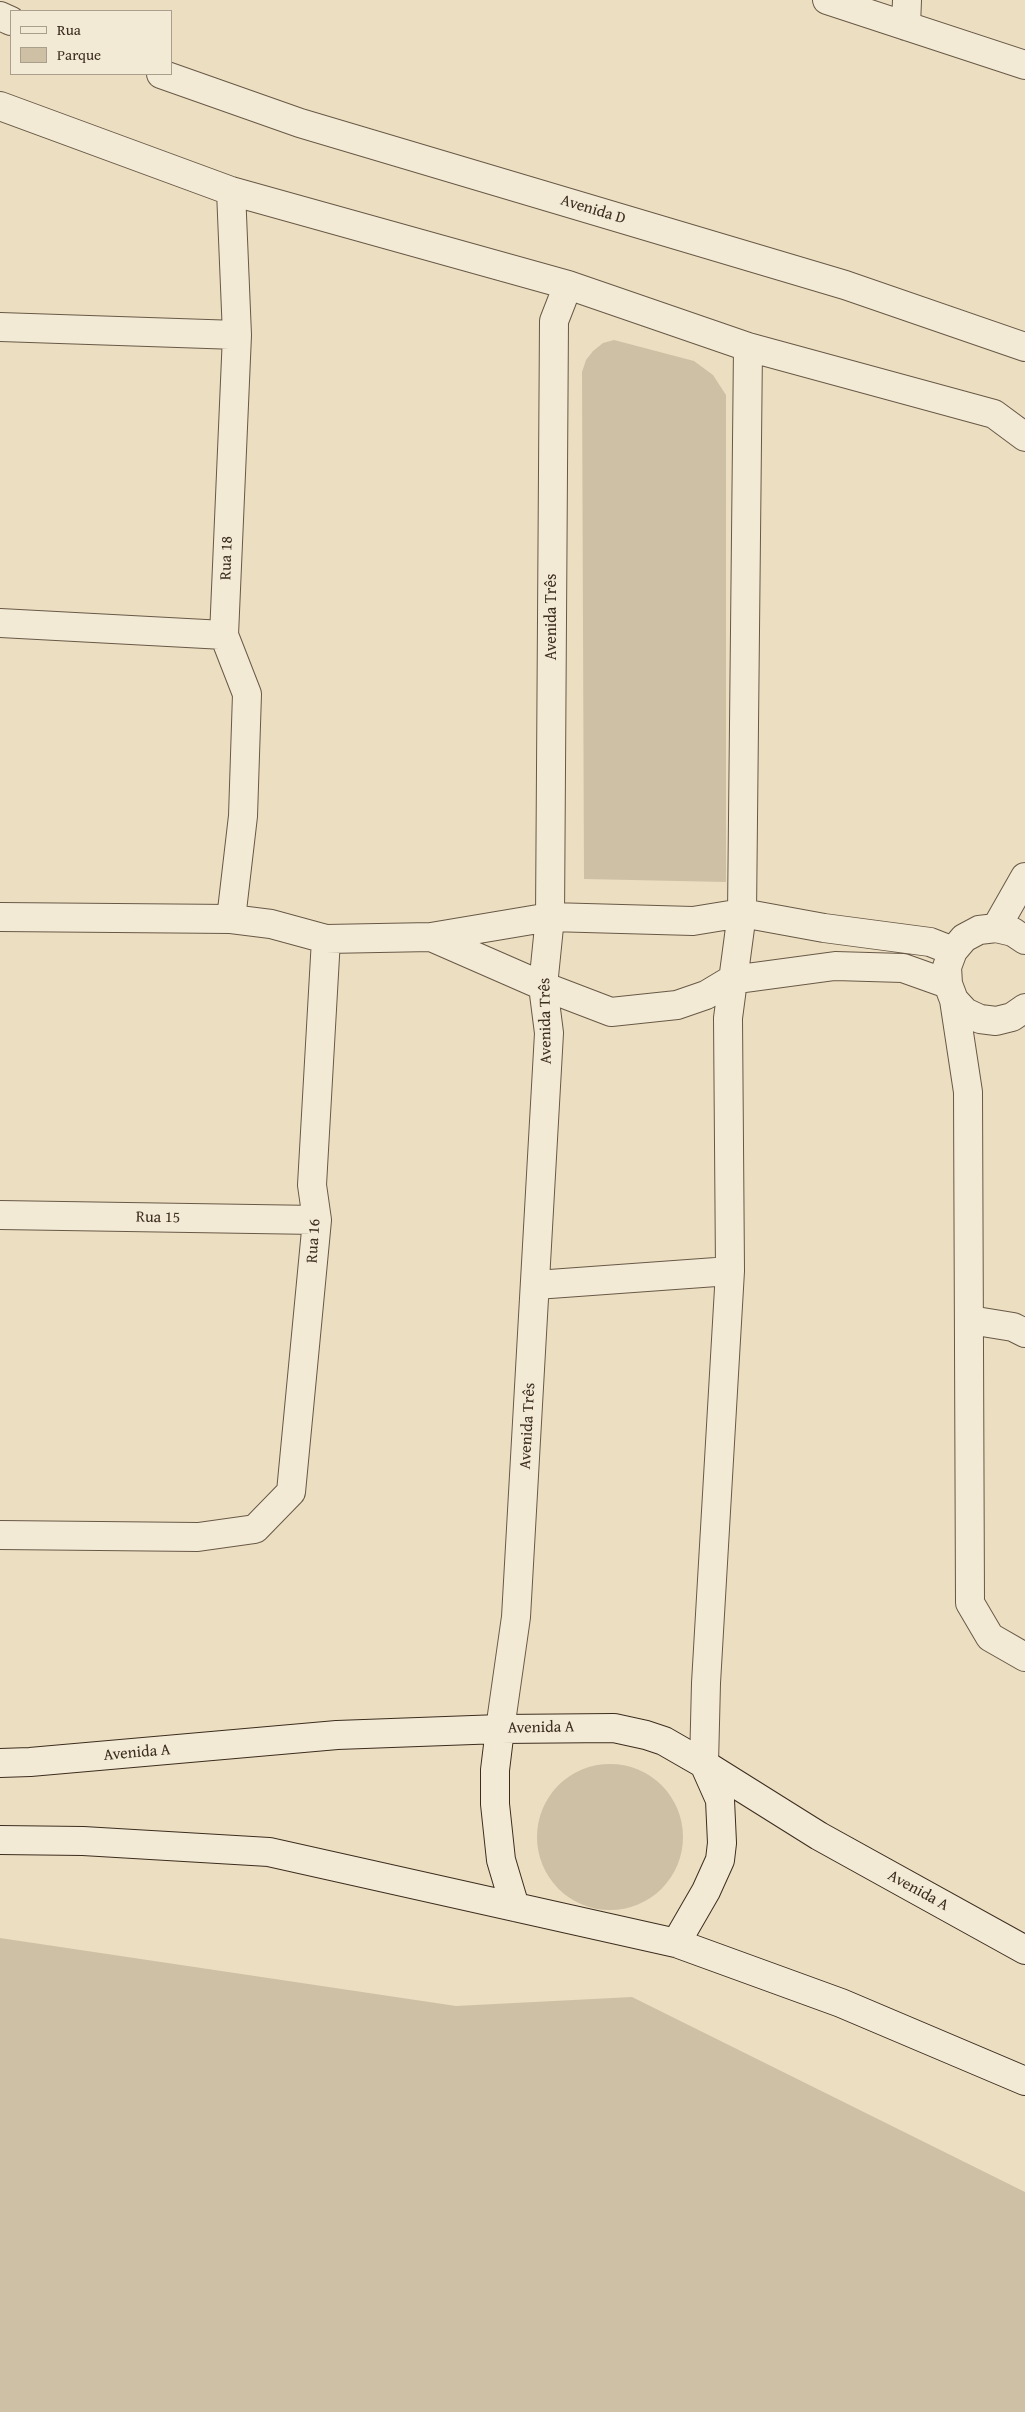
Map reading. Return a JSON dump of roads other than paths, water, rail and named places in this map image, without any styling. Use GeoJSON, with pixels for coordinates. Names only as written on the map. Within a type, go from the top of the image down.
{"type":"FeatureCollection","features":[{"type":"Feature","properties":{"kind":"street"},"geometry":{"type":"LineString","coordinates":[[827,0],[907,13],[1025,65]]}},
{"type":"Feature","properties":{"kind":"street","name":"Avenida D"},"geometry":{"type":"LineString","coordinates":[[165,75],[300,123],[845,285],[1025,347]]}},
{"type":"Feature","properties":{"kind":"street"},"geometry":{"type":"LineString","coordinates":[[0,106],[231,191],[568,285],[748,347],[994,414],[1025,436]]}},
{"type":"Feature","properties":{"kind":"street","name":"Rua 18"},"geometry":{"type":"LineString","coordinates":[[231,191],[237,335],[224,635],[247,694],[243,816],[232,919]]}},
{"type":"Feature","properties":{"kind":"street","name":"Avenida Três"},"geometry":{"type":"LineString","coordinates":[[515,1907],[502,1860],[495,1804],[495,1770],[516,1617],[549,1033],[543,986],[550,917],[554,321],[568,285]]}},
{"type":"Feature","properties":{"kind":"street"},"geometry":{"type":"LineString","coordinates":[[0,326],[237,335]]}},
{"type":"Feature","properties":{"kind":"street"},"geometry":{"type":"LineString","coordinates":[[676,1943],[706,1891],[720,1860],[722,1822],[720,1800],[704,1764],[706,1683],[730,1271],[728,1018],[731,980],[742,913],[748,347]]}},
{"type":"Feature","properties":{"kind":"street"},"geometry":{"type":"LineString","coordinates":[[0,623],[224,635]]}},
{"type":"Feature","properties":{"kind":"street"},"geometry":{"type":"LineString","coordinates":[[996,928],[1025,877]]}},
{"type":"Feature","properties":{"kind":"street"},"geometry":{"type":"LineString","coordinates":[[0,917],[232,919],[271,924],[326,939],[431,937],[550,917],[694,921],[742,913],[824,928],[930,942],[953,951]]}},
{"type":"Feature","properties":{"kind":"street"},"geometry":{"type":"LineString","coordinates":[[1025,940],[1013,932],[996,928],[979,930],[964,938],[953,951],[947,967],[968,1092],[970,1603],[990,1637],[1025,1657]]}},
{"type":"Feature","properties":{"kind":"street"},"geometry":{"type":"LineString","coordinates":[[431,937],[543,986],[610,1012],[676,1005],[706,995],[731,980],[835,966],[903,968],[951,992],[965,1012],[980,1019],[996,1021],[1012,1017],[1025,1009]]}},
{"type":"Feature","properties":{"kind":"street","name":"Rua 16"},"geometry":{"type":"LineString","coordinates":[[0,1535],[198,1537],[255,1529],[291,1492],[317,1220],[312,1186],[326,939]]}},
{"type":"Feature","properties":{"kind":"street"},"geometry":{"type":"LineString","coordinates":[[968,1092],[976,1058],[980,1019]]}},
{"type":"Feature","properties":{"kind":"street","name":"Rua 15"},"geometry":{"type":"LineString","coordinates":[[0,1215],[317,1220]]}},
{"type":"Feature","properties":{"kind":"street"},"geometry":{"type":"LineString","coordinates":[[536,1285],[730,1271]]}},
{"type":"Feature","properties":{"kind":"street"},"geometry":{"type":"LineString","coordinates":[[970,1320],[1013,1327],[1025,1333]]}},
{"type":"Feature","properties":{"kind":"street","name":"Avenida A"},"geometry":{"type":"LineString","coordinates":[[0,1763],[337,1736],[500,1729],[614,1728],[664,1741],[819,1836],[1025,1950]]}},
{"type":"Feature","properties":{"kind":"street"},"geometry":{"type":"LineString","coordinates":[[0,1840],[83,1841],[270,1852],[676,1943],[841,2003],[1025,2081]]}}]}
